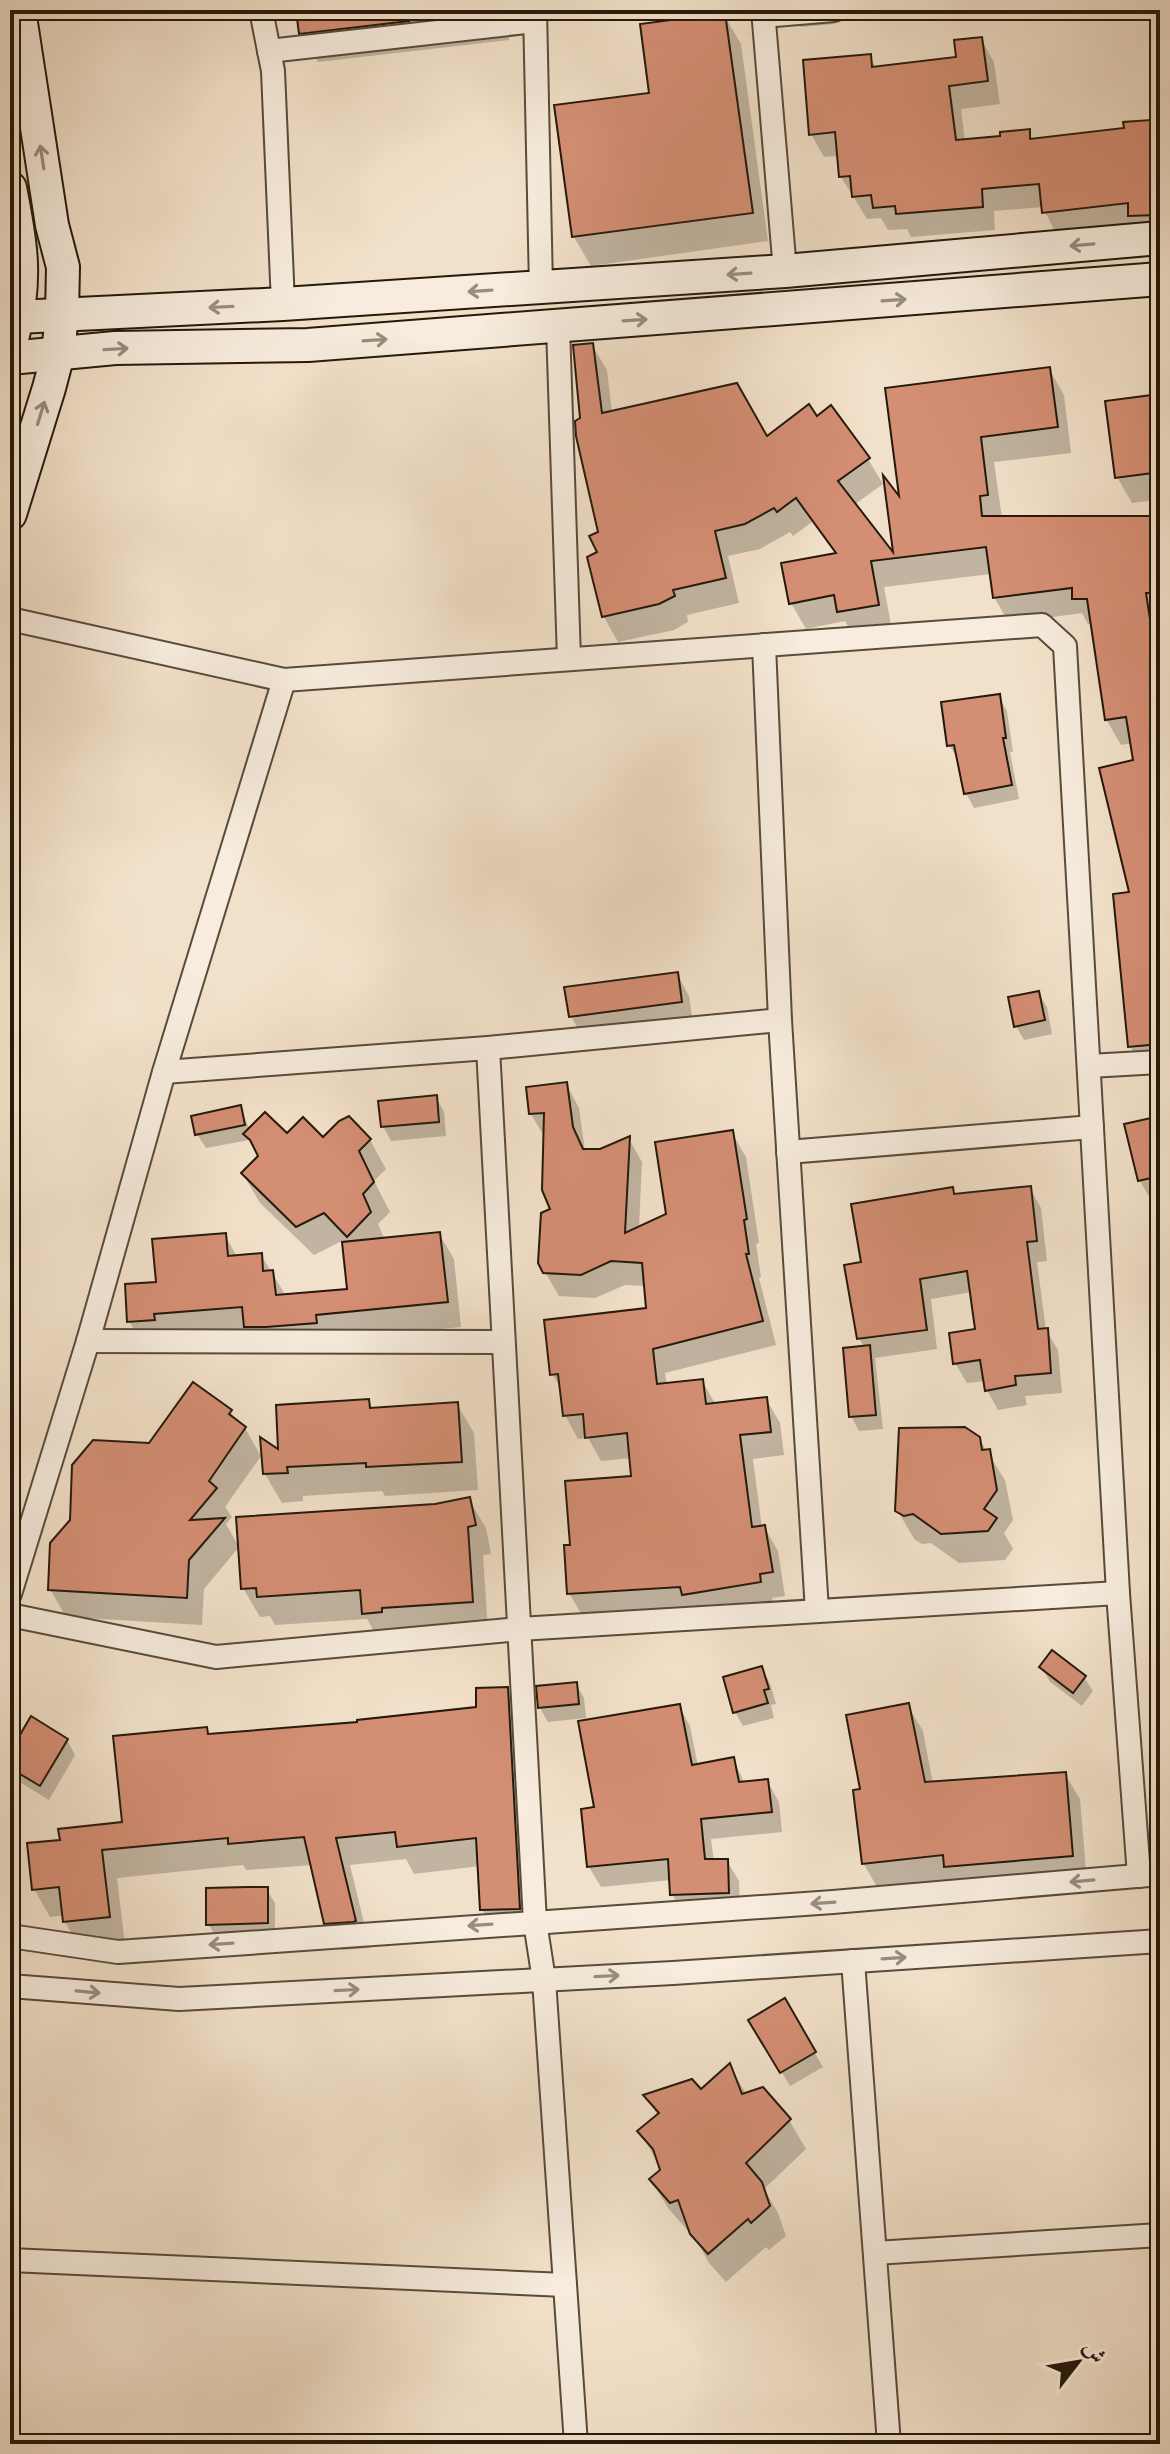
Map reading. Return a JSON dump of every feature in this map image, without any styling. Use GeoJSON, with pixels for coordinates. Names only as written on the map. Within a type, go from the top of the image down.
{"type":"FeatureCollection","features":[{"type":"Feature","properties":{"kind":"street"},"geometry":{"type":"LineString","coordinates":[[10,514],[58,354],[63,267],[52,225],[19,10]]}},
{"type":"Feature","properties":{"kind":"street"},"geometry":{"type":"LineString","coordinates":[[261,10],[273,71],[283,304]]}},
{"type":"Feature","properties":{"kind":"street"},"geometry":{"type":"LineString","coordinates":[[785,271],[763,13],[834,10]]}},
{"type":"Feature","properties":{"kind":"street"},"geometry":{"type":"LineString","coordinates":[[269,51],[535,16],[541,287]]}},
{"type":"Feature","properties":{"kind":"street"},"geometry":{"type":"LineString","coordinates":[[10,188],[20,240],[23,287],[12,327],[62,314],[283,304],[785,271],[1160,238]]}},
{"type":"Feature","properties":{"kind":"street"},"geometry":{"type":"LineString","coordinates":[[10,358],[115,348],[308,345],[1160,279]]}},
{"type":"Feature","properties":{"kind":"street"},"geometry":{"type":"LineString","coordinates":[[558,326],[569,659]]}},
{"type":"Feature","properties":{"kind":"street"},"geometry":{"type":"LineString","coordinates":[[10,619],[284,680],[1042,625],[1065,646],[1118,1593],[1150,1875],[833,1902],[118,1952],[10,1936]]}},
{"type":"Feature","properties":{"kind":"street"},"geometry":{"type":"LineString","coordinates":[[764,645],[780,1020],[817,1611]]}},
{"type":"Feature","properties":{"kind":"street"},"geometry":{"type":"LineString","coordinates":[[10,1594],[284,680]]}},
{"type":"Feature","properties":{"kind":"street"},"geometry":{"type":"LineString","coordinates":[[164,1072],[488,1048],[780,1020]]}},
{"type":"Feature","properties":{"kind":"street"},"geometry":{"type":"LineString","coordinates":[[488,1048],[535,1922],[544,1980],[576,2444]]}},
{"type":"Feature","properties":{"kind":"street"},"geometry":{"type":"LineString","coordinates":[[1089,1066],[1160,1062]]}},
{"type":"Feature","properties":{"kind":"street"},"geometry":{"type":"LineString","coordinates":[[788,1152],[1092,1127]]}},
{"type":"Feature","properties":{"kind":"street"},"geometry":{"type":"LineString","coordinates":[[88,1341],[503,1342]]}},
{"type":"Feature","properties":{"kind":"street"},"geometry":{"type":"LineString","coordinates":[[10,1615],[216,1657],[519,1629],[1118,1593]]}},
{"type":"Feature","properties":{"kind":"street"},"geometry":{"type":"LineString","coordinates":[[10,1986],[179,1999],[544,1980],[1160,1941]]}},
{"type":"Feature","properties":{"kind":"street"},"geometry":{"type":"LineString","coordinates":[[853,1961],[889,2444]]}},
{"type":"Feature","properties":{"kind":"street"},"geometry":{"type":"LineString","coordinates":[[875,2253],[1160,2235]]}},
{"type":"Feature","properties":{"kind":"street"},"geometry":{"type":"LineString","coordinates":[[10,2260],[565,2285]]}},
{"type":"Feature","properties":{"kind":"building"},"geometry":{"type":"Polygon","coordinates":[[[296,10],[408,10],[409,21],[299,34],[296,10]]]}},
{"type":"Feature","properties":{"kind":"building"},"geometry":{"type":"Polygon","coordinates":[[[725,13],[753,213],[572,237],[554,105],[649,93],[640,24],[725,13]]]}},
{"type":"Feature","properties":{"kind":"building"},"geometry":{"type":"Polygon","coordinates":[[[982,37],[988,81],[949,86],[956,140],[1000,136],[1000,132],[1030,129],[1030,139],[1124,128],[1123,122],[1151,120],[1157,215],[1128,216],[1128,203],[1042,213],[1039,184],[982,189],[983,207],[896,214],[895,206],[873,208],[871,195],[852,197],[850,176],[839,177],[835,132],[809,135],[803,60],[871,54],[872,67],[956,57],[954,40],[982,37]]]}},
{"type":"Feature","properties":{"kind":"building"},"geometry":{"type":"Polygon","coordinates":[[[593,343],[602,413],[737,383],[767,436],[809,404],[817,416],[831,405],[870,458],[838,481],[893,552],[883,475],[899,496],[885,388],[1050,367],[1058,427],[981,437],[988,495],[980,496],[982,516],[1156,516],[1156,535],[1160,535],[1160,564],[1153,564],[1153,593],[1146,593],[1156,658],[1160,657],[1160,1044],[1128,1047],[1113,894],[1129,892],[1099,768],[1133,760],[1126,717],[1105,720],[1087,599],[1072,599],[1072,588],[993,598],[986,547],[871,561],[879,605],[837,612],[834,595],[789,604],[781,563],[836,553],[796,498],[777,512],[774,508],[745,524],[715,531],[726,578],[673,590],[675,596],[659,604],[602,617],[587,557],[597,552],[589,536],[598,532],[575,421],[580,418],[573,345],[593,343]]]}},
{"type":"Feature","properties":{"kind":"building"},"geometry":{"type":"Polygon","coordinates":[[[1160,394],[1160,472],[1115,478],[1105,401],[1160,394]]]}},
{"type":"Feature","properties":{"kind":"building"},"geometry":{"type":"Polygon","coordinates":[[[1000,694],[1006,738],[1003,738],[1012,785],[964,794],[954,745],[947,746],[941,702],[1000,694]]]}},
{"type":"Feature","properties":{"kind":"building"},"geometry":{"type":"Polygon","coordinates":[[[678,972],[682,1002],[569,1017],[564,987],[678,972]]]}},
{"type":"Feature","properties":{"kind":"building"},"geometry":{"type":"Polygon","coordinates":[[[1039,991],[1045,1020],[1014,1027],[1008,997],[1039,991]]]}},
{"type":"Feature","properties":{"kind":"building"},"geometry":{"type":"Polygon","coordinates":[[[567,1082],[573,1127],[583,1149],[600,1149],[630,1136],[625,1233],[666,1214],[655,1142],[733,1130],[747,1219],[744,1220],[749,1254],[746,1254],[763,1321],[653,1349],[657,1384],[703,1379],[706,1404],[767,1397],[771,1432],[740,1435],[752,1527],[765,1525],[773,1572],[760,1574],[761,1582],[682,1595],[680,1587],[567,1594],[564,1545],[570,1545],[565,1481],[631,1476],[627,1433],[585,1438],[583,1414],[563,1416],[558,1374],[550,1375],[544,1320],[646,1308],[642,1263],[611,1261],[581,1275],[543,1273],[538,1263],[541,1213],[550,1209],[542,1190],[544,1113],[529,1114],[526,1087],[567,1082]]]}},
{"type":"Feature","properties":{"kind":"building"},"geometry":{"type":"Polygon","coordinates":[[[437,1095],[439,1122],[381,1127],[378,1101],[437,1095]]]}},
{"type":"Feature","properties":{"kind":"building"},"geometry":{"type":"Polygon","coordinates":[[[241,1105],[245,1125],[195,1135],[191,1116],[241,1105]]]}},
{"type":"Feature","properties":{"kind":"building"},"geometry":{"type":"Polygon","coordinates":[[[265,1112],[287,1133],[303,1117],[323,1137],[349,1116],[371,1139],[359,1151],[374,1182],[363,1194],[371,1212],[347,1237],[324,1213],[296,1227],[241,1173],[258,1156],[250,1140],[243,1134],[265,1112]]]}},
{"type":"Feature","properties":{"kind":"building"},"geometry":{"type":"Polygon","coordinates":[[[1160,1116],[1160,1176],[1138,1181],[1124,1124],[1160,1116]]]}},
{"type":"Feature","properties":{"kind":"building"},"geometry":{"type":"Polygon","coordinates":[[[1031,1186],[1037,1241],[1027,1242],[1038,1329],[1048,1328],[1051,1373],[1015,1376],[1016,1385],[985,1391],[980,1360],[953,1364],[949,1333],[975,1329],[967,1271],[920,1279],[927,1330],[857,1339],[844,1265],[861,1262],[851,1204],[953,1187],[954,1194],[1031,1186]]]}},
{"type":"Feature","properties":{"kind":"building"},"geometry":{"type":"Polygon","coordinates":[[[440,1232],[448,1302],[316,1315],[317,1323],[266,1327],[244,1327],[242,1307],[154,1314],[155,1320],[127,1322],[125,1284],[156,1282],[152,1239],[226,1233],[228,1256],[262,1253],[263,1271],[273,1270],[276,1295],[347,1289],[342,1242],[440,1232]]]}},
{"type":"Feature","properties":{"kind":"building"},"geometry":{"type":"Polygon","coordinates":[[[870,1345],[876,1415],[849,1417],[843,1348],[870,1345]]]}},
{"type":"Feature","properties":{"kind":"building"},"geometry":{"type":"Polygon","coordinates":[[[193,1382],[232,1410],[229,1414],[246,1427],[209,1481],[217,1488],[190,1520],[225,1518],[189,1560],[187,1598],[48,1590],[50,1543],[70,1520],[72,1465],[93,1440],[149,1443],[193,1382]]]}},
{"type":"Feature","properties":{"kind":"building"},"geometry":{"type":"Polygon","coordinates":[[[369,1399],[370,1408],[458,1402],[462,1462],[287,1467],[288,1473],[263,1474],[260,1437],[278,1449],[276,1405],[369,1399]]]}},
{"type":"Feature","properties":{"kind":"building"},"geometry":{"type":"Polygon","coordinates":[[[965,1427],[980,1437],[982,1450],[990,1449],[997,1490],[984,1509],[997,1518],[988,1531],[941,1534],[913,1514],[904,1516],[895,1511],[899,1428],[965,1427]]]}},
{"type":"Feature","properties":{"kind":"building"},"geometry":{"type":"Polygon","coordinates":[[[470,1497],[476,1525],[468,1527],[473,1602],[382,1608],[382,1612],[362,1614],[360,1590],[257,1597],[256,1588],[241,1589],[236,1517],[435,1504],[470,1497]]]}},
{"type":"Feature","properties":{"kind":"building"},"geometry":{"type":"Polygon","coordinates":[[[1052,1650],[1086,1676],[1073,1693],[1039,1667],[1052,1650]]]}},
{"type":"Feature","properties":{"kind":"building"},"geometry":{"type":"Polygon","coordinates":[[[762,1666],[769,1689],[764,1690],[768,1703],[733,1713],[723,1677],[762,1666]]]}},
{"type":"Feature","properties":{"kind":"building"},"geometry":{"type":"Polygon","coordinates":[[[577,1682],[579,1704],[538,1708],[536,1686],[577,1682]]]}},
{"type":"Feature","properties":{"kind":"building"},"geometry":{"type":"Polygon","coordinates":[[[508,1687],[520,1909],[480,1910],[476,1838],[397,1847],[395,1832],[336,1838],[356,1921],[353,1922],[324,1924],[304,1837],[228,1844],[228,1838],[102,1850],[110,1917],[63,1922],[59,1887],[32,1890],[27,1843],[60,1840],[58,1829],[122,1822],[113,1736],[207,1727],[208,1734],[357,1722],[476,1707],[476,1688],[508,1687]]]}},
{"type":"Feature","properties":{"kind":"building"},"geometry":{"type":"Polygon","coordinates":[[[909,1703],[925,1782],[1066,1772],[1073,1856],[944,1867],[943,1855],[862,1864],[853,1790],[860,1789],[846,1715],[909,1703]]]}},
{"type":"Feature","properties":{"kind":"building"},"geometry":{"type":"Polygon","coordinates":[[[680,1704],[692,1765],[734,1757],[739,1782],[768,1779],[772,1812],[701,1819],[705,1859],[728,1859],[729,1893],[670,1895],[668,1859],[587,1867],[581,1809],[594,1807],[578,1721],[680,1704]]]}},
{"type":"Feature","properties":{"kind":"building"},"geometry":{"type":"Polygon","coordinates":[[[31,1716],[68,1739],[40,1786],[10,1768],[10,1752],[31,1716]]]}},
{"type":"Feature","properties":{"kind":"building"},"geometry":{"type":"Polygon","coordinates":[[[268,1887],[268,1923],[206,1925],[206,1888],[268,1887]]]}},
{"type":"Feature","properties":{"kind":"building"},"geometry":{"type":"Polygon","coordinates":[[[785,1998],[816,2052],[780,2073],[748,2020],[785,1998]]]}},
{"type":"Feature","properties":{"kind":"building"},"geometry":{"type":"Polygon","coordinates":[[[730,2063],[742,2094],[763,2087],[791,2119],[746,2163],[762,2182],[770,2206],[751,2223],[748,2219],[708,2254],[690,2234],[678,2200],[670,2203],[649,2179],[660,2170],[653,2149],[637,2131],[659,2113],[643,2095],[692,2079],[701,2089],[730,2063]]]}}]}
